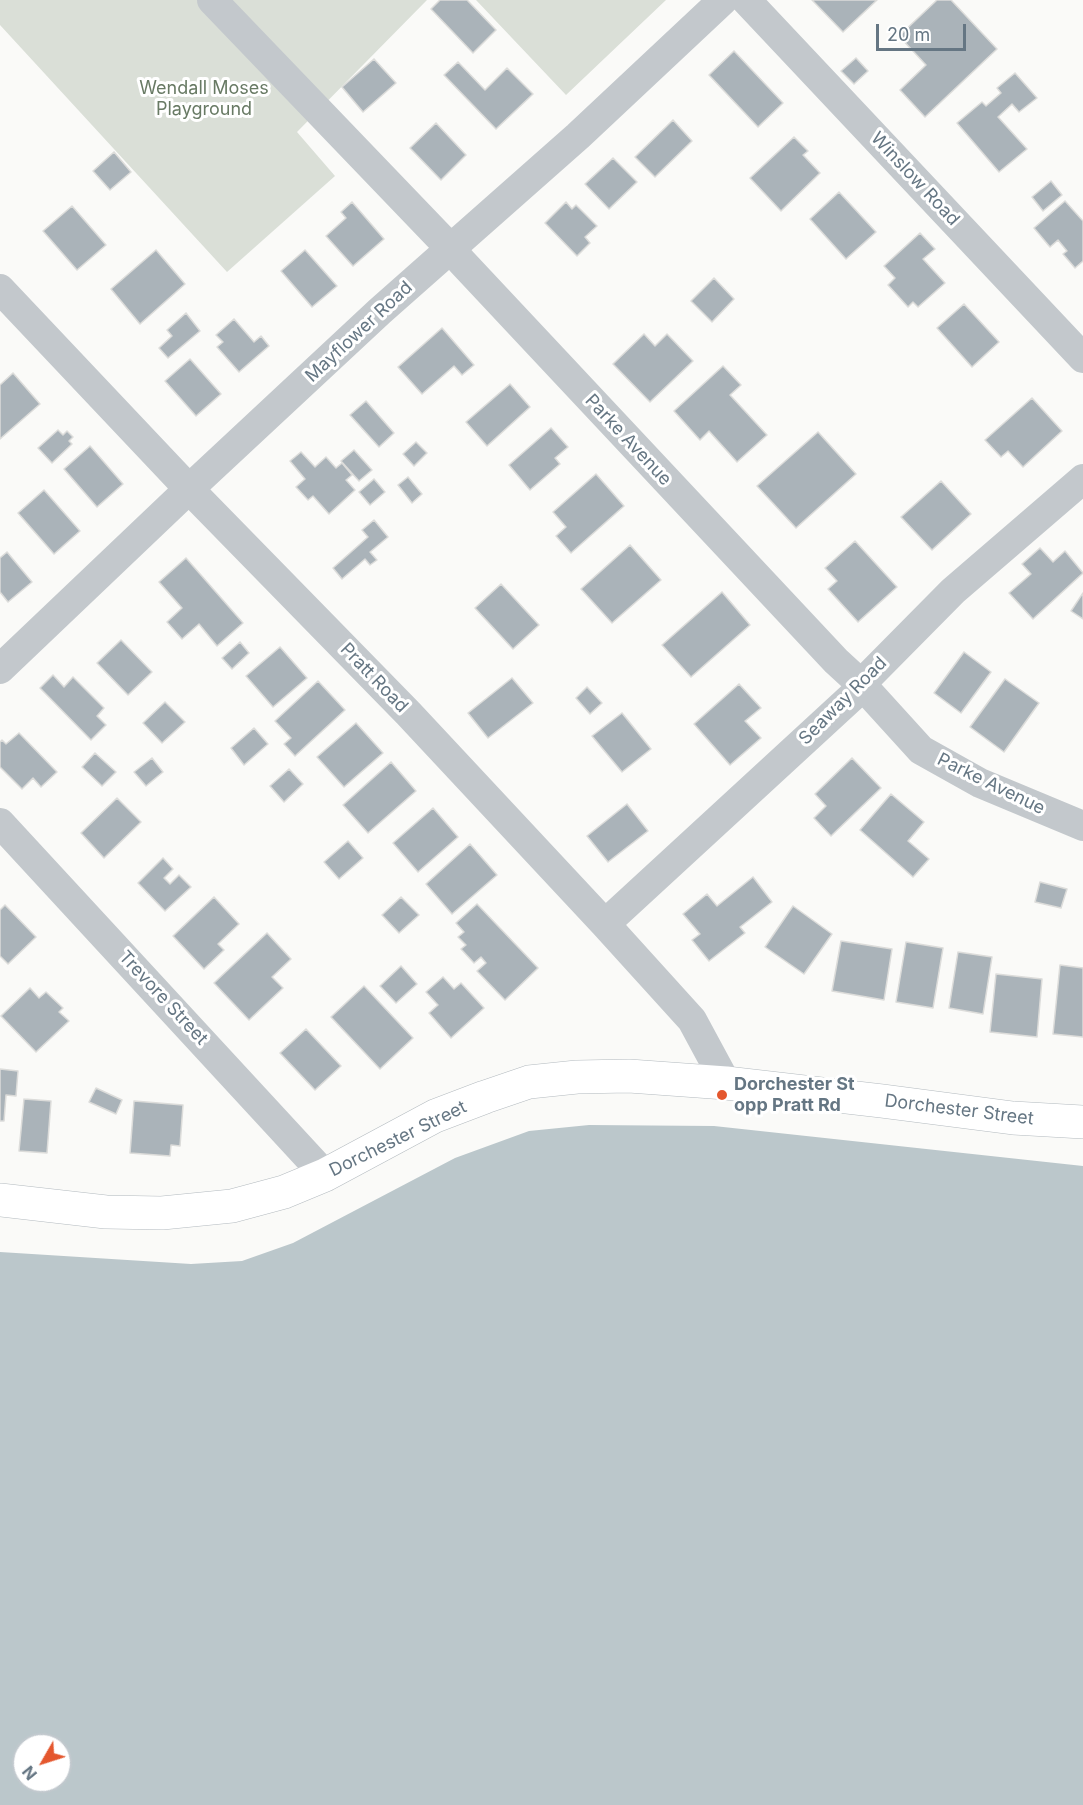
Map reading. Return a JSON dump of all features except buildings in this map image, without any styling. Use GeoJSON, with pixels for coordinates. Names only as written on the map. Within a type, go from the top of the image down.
{"type":"FeatureCollection","features":[{"type":"Feature","properties":{"kind":"street","name":"Parke Avenue"},"geometry":{"type":"LineString","coordinates":[[212,0],[450,248],[921,750],[980,783],[1083,826]]}},
{"type":"Feature","properties":{"kind":"street","name":"Mayflower Road"},"geometry":{"type":"LineString","coordinates":[[0,669],[189,489],[450,248],[578,136],[723,0]]}},
{"type":"Feature","properties":{"kind":"street","name":"Winslow Road"},"geometry":{"type":"LineString","coordinates":[[746,0],[1083,358]]}},
{"type":"Feature","properties":{"kind":"street","name":"Pratt Road"},"geometry":{"type":"LineString","coordinates":[[0,289],[189,489],[408,713],[605,924],[692,1020],[726,1083]]}},
{"type":"Feature","properties":{"kind":"street","name":"Seaway Road"},"geometry":{"type":"LineString","coordinates":[[605,924],[855,693],[861,684],[952,591],[1083,479]]}},
{"type":"Feature","properties":{"kind":"street","name":"Trevore Street"},"geometry":{"type":"LineString","coordinates":[[0,823],[325,1175]]}},
{"type":"Feature","properties":{"kind":"street","name":"Dorchester Street"},"geometry":{"type":"LineString","coordinates":[[0,1200],[106,1212],[162,1213],[232,1206],[284,1192],[325,1175],[435,1116],[529,1082],[577,1077],[629,1076],[726,1083],[1013,1118],[1083,1122]]}},
{"type":"Feature","properties":{"kind":"green space","name":"Wendall Moses Playground"},"geometry":{"type":"Polygon","coordinates":[[[0,0],[427,0],[297,132],[335,176],[227,272],[0,25],[0,0]]]}},
{"type":"Feature","properties":{"kind":"green space"},"geometry":{"type":"Polygon","coordinates":[[[476,0],[666,0],[566,95],[476,0]]]}},
{"type":"Feature","properties":{"kind":"shaded area"},"geometry":{"type":"Polygon","coordinates":[[[589,1125],[714,1126],[1083,1166],[1083,1805],[0,1805],[0,1252],[191,1264],[242,1261],[293,1243],[455,1158],[529,1131],[589,1125]]]}},
{"type":"Feature","properties":{"kind":"place","name":"Dorchester St opp Pratt Rd"},"geometry":{"type":"Point","coordinates":[722,1095]}}]}
